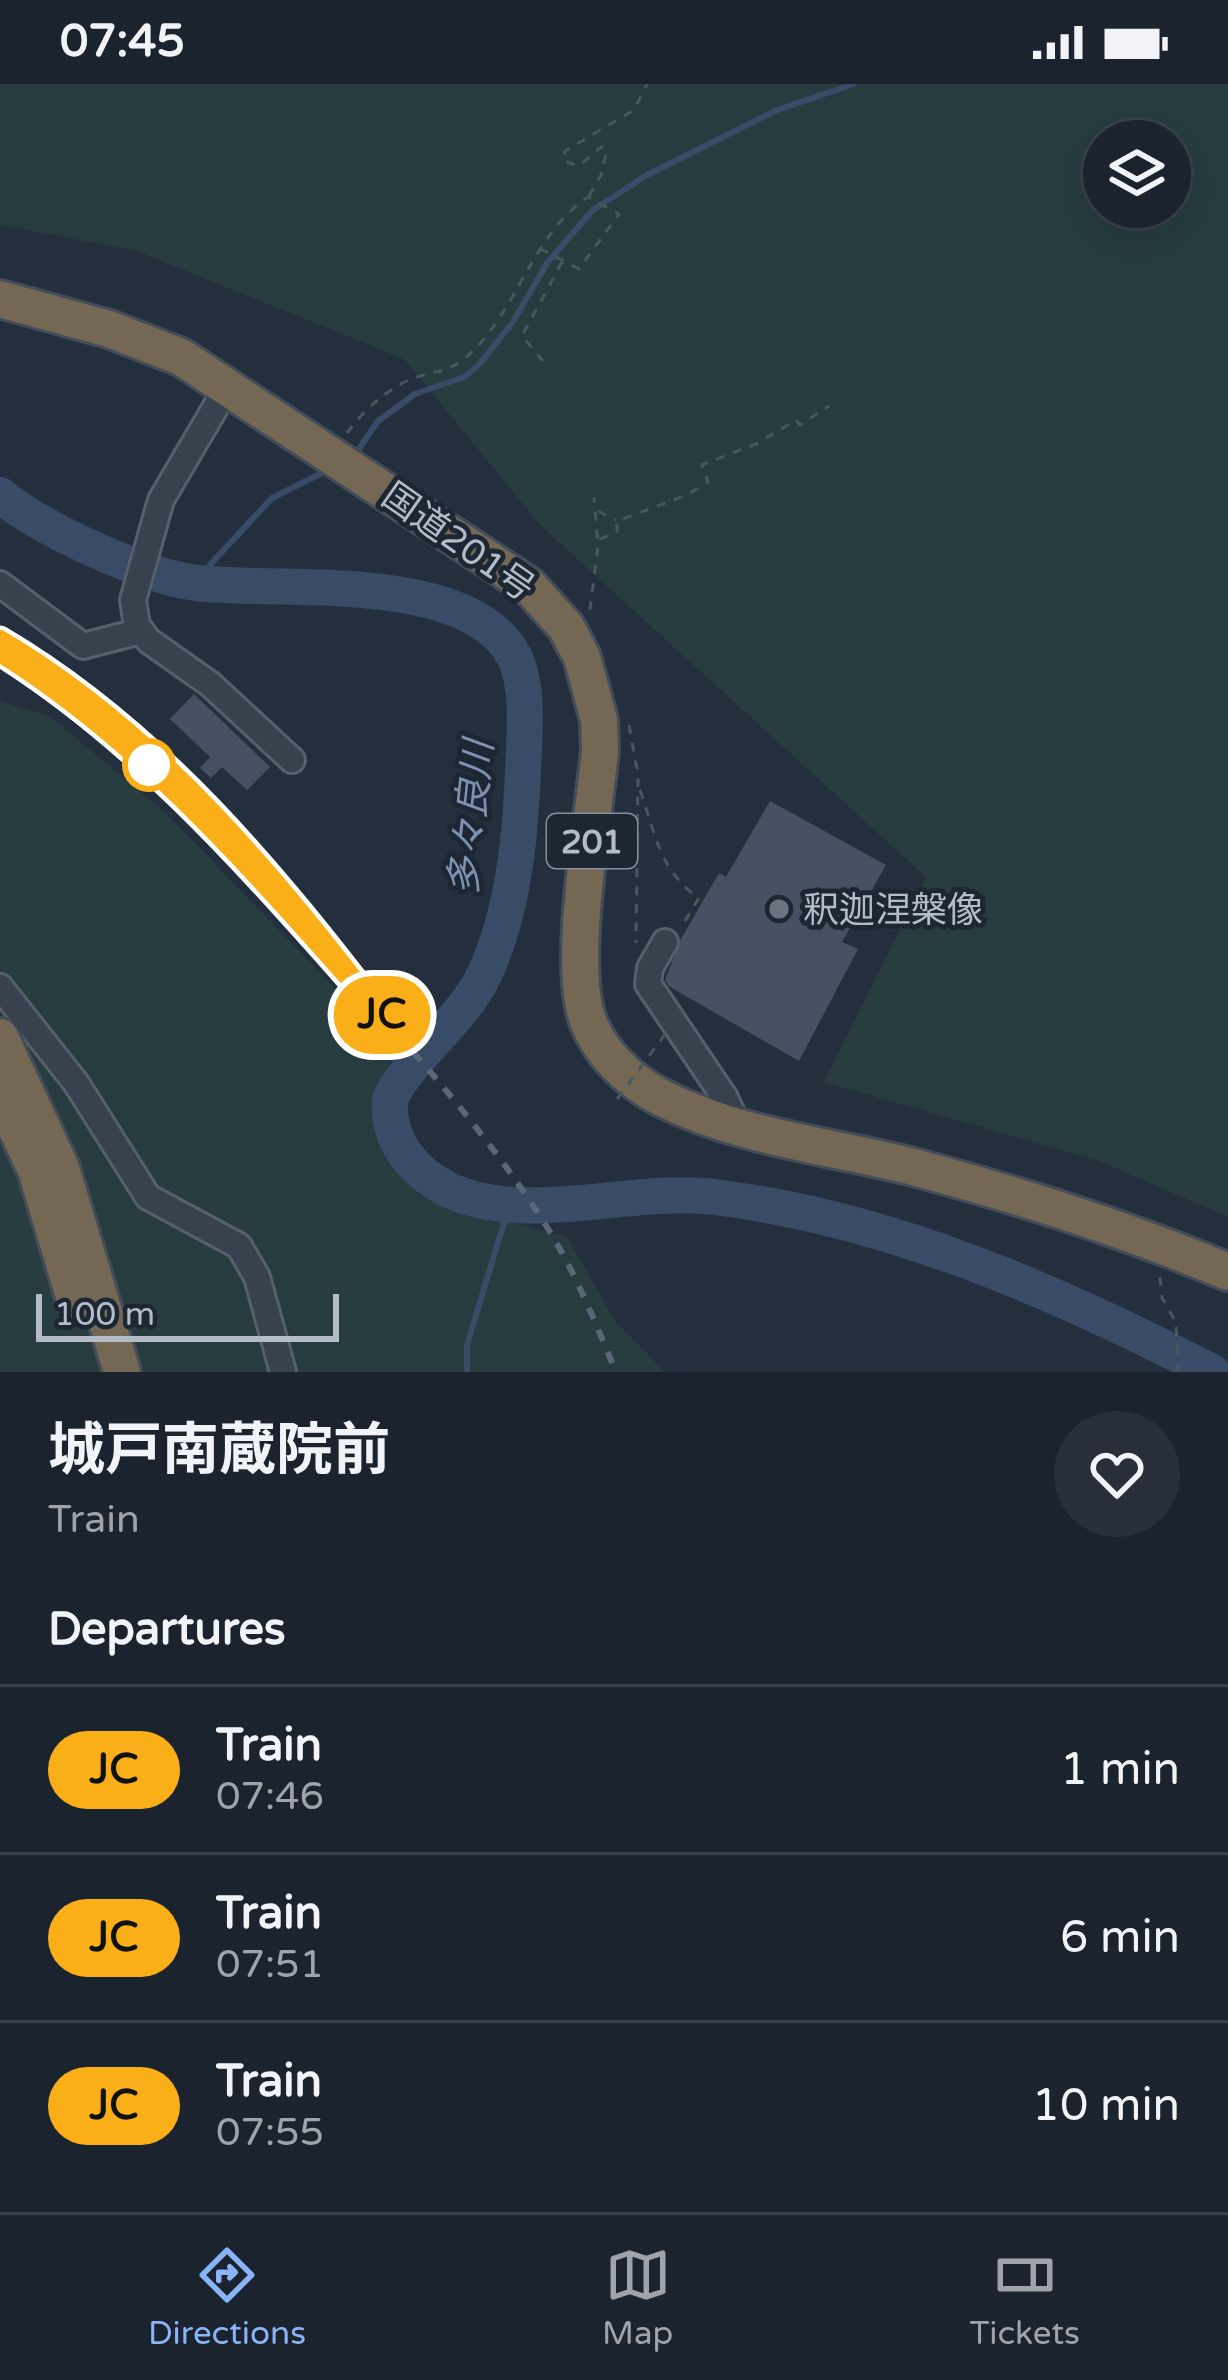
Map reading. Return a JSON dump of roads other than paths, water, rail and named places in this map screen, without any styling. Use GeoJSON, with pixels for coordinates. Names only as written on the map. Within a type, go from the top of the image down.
{"type":"FeatureCollection","features":[{"type":"Feature","properties":{"kind":"highway","name":"国道201号"},"geometry":{"type":"LineString","coordinates":[[0,299],[150,344],[228,386],[530,586],[566,628],[592,686],[600,735],[580,960],[583,1004],[598,1043],[638,1084],[684,1108],[738,1126],[916,1168],[1159,1245],[1228,1272]]}},
{"type":"Feature","properties":{"kind":"highway"},"geometry":{"type":"LineString","coordinates":[[0,1037],[61,1168],[122,1372]]}},
{"type":"Feature","properties":{"kind":"highway"},"geometry":{"type":"LineString","coordinates":[[0,1094],[36,1170],[98,1372]]}},
{"type":"Feature","properties":{"kind":"street"},"geometry":{"type":"LineString","coordinates":[[228,386],[160,500],[133,600],[141,631],[210,684],[292,760]]}},
{"type":"Feature","properties":{"kind":"street"},"geometry":{"type":"LineString","coordinates":[[0,584],[83,646],[141,631]]}},
{"type":"Feature","properties":{"kind":"street"},"geometry":{"type":"LineString","coordinates":[[665,942],[650,968],[648,984],[725,1097],[738,1126]]}},
{"type":"Feature","properties":{"kind":"street"},"geometry":{"type":"LineString","coordinates":[[0,987],[76,1083],[148,1197],[238,1246],[257,1277],[283,1372]]}},
{"type":"Feature","properties":{"kind":"waterway"},"geometry":{"type":"LineString","coordinates":[[354,456],[378,421],[415,394],[464,377],[478,366],[513,322],[547,263],[593,210],[645,176],[777,110],[854,84]]}},
{"type":"Feature","properties":{"kind":"waterway"},"geometry":{"type":"LineString","coordinates":[[193,583],[272,498],[326,471]]}},
{"type":"Feature","properties":{"kind":"waterway","name":"多々良川"},"geometry":{"type":"LineString","coordinates":[[0,495],[67,536],[150,572],[197,583],[415,597],[456,609],[490,628],[514,656],[524,698],[525,729],[517,851],[508,903],[483,977],[390,1099],[398,1142],[425,1175],[451,1191],[512,1205],[683,1195],[779,1207],[844,1222],[1032,1287],[1212,1372]]}},
{"type":"Feature","properties":{"kind":"waterway"},"geometry":{"type":"LineString","coordinates":[[467,1372],[467,1345],[510,1203]]}},
{"type":"Feature","properties":{"kind":"railway"},"geometry":{"type":"LineString","coordinates":[[0,653],[86,714],[201,819],[433,1075],[545,1224],[575,1278],[616,1372]]}},
{"type":"Feature","properties":{"kind":"train","name":"JC"},"geometry":{"type":"LineString","coordinates":[[0,639],[95,704],[180,777],[250,850],[385,1019],[224,841],[129,746],[0,653]]}},
{"type":"Feature","properties":{"kind":"place","name":"釈迦涅槃像"},"geometry":{"type":"Point","coordinates":[779,909]}}]}
